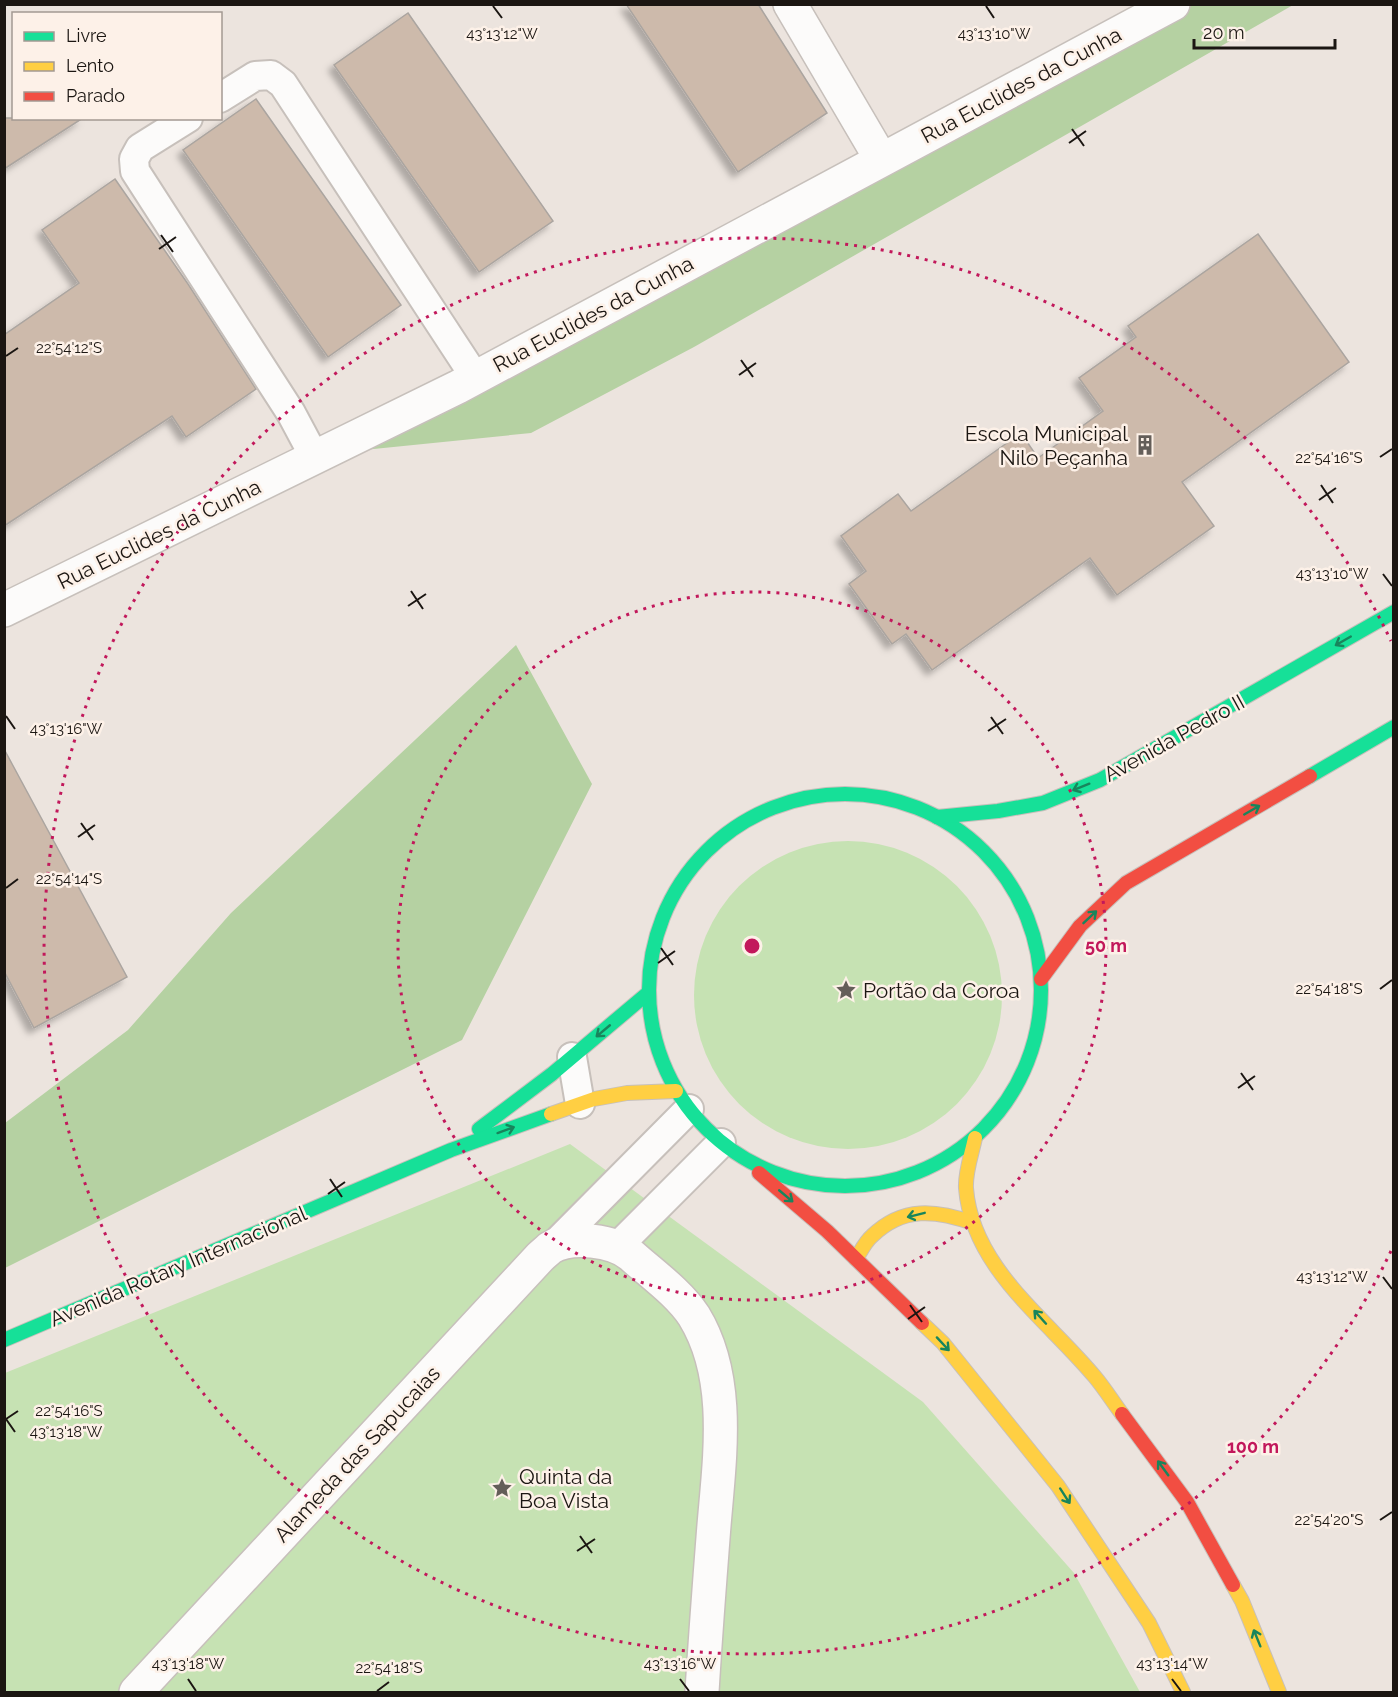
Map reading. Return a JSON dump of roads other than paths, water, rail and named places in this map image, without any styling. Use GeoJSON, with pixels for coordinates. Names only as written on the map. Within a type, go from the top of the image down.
{"type":"FeatureCollection","features":[{"type":"Feature","properties":{"kind":"main road","name":"Avenida Pedro II"},"geometry":{"type":"LineString","coordinates":[[937,817],[998,811],[1043,802],[1100,780],[1394,612]]}},
{"type":"Feature","properties":{"kind":"main road"},"geometry":{"type":"LineString","coordinates":[[1041,979],[1080,926],[1126,883],[1394,728]]}},
{"type":"Feature","properties":{"kind":"main road","name":"Avenida Pedro II"},"geometry":{"type":"LineString","coordinates":[[840,794],[873,796],[906,804],[937,817],[981,849],[1000,868],[1027,915],[1035,942],[1041,979],[1040,1011],[1034,1043],[1024,1068],[1009,1097],[975,1137],[931,1166],[907,1176],[881,1183],[829,1186],[778,1175],[731,1151],[698,1122],[662,1065],[655,1045],[648,993],[656,938],[672,897],[692,868],[711,847],[743,823],[762,813],[806,799],[840,794]]}},
{"type":"Feature","properties":{"kind":"main road","name":"Avenida Rotary Internacional"},"geometry":{"type":"LineString","coordinates":[[451,1150],[572,1057],[648,993]]}},
{"type":"Feature","properties":{"kind":"main road","name":"Avenida Rotary Internacional"},"geometry":{"type":"LineString","coordinates":[[4,1340],[451,1150],[580,1104],[627,1093],[682,1100]]}},
{"type":"Feature","properties":{"kind":"main road"},"geometry":{"type":"LineString","coordinates":[[975,1137],[966,1186],[973,1223],[1004,1276],[1095,1377],[1187,1502],[1242,1601],[1279,1692]]}},
{"type":"Feature","properties":{"kind":"main road"},"geometry":{"type":"LineString","coordinates":[[731,1151],[827,1231],[943,1343],[1058,1486],[1149,1623],[1184,1692]]}},
{"type":"Feature","properties":{"kind":"main road"},"geometry":{"type":"LineString","coordinates":[[856,1259],[872,1236],[890,1224],[912,1215],[931,1211],[952,1215],[973,1223]]}},
{"type":"Feature","properties":{"kind":"street"},"geometry":{"type":"LineString","coordinates":[[790,4],[882,159]]}},
{"type":"Feature","properties":{"kind":"street","name":"Rua Euclides da Cunha"},"geometry":{"type":"LineString","coordinates":[[4,610],[475,378],[1173,4]]}},
{"type":"Feature","properties":{"kind":"street"},"geometry":{"type":"LineString","coordinates":[[552,1247],[567,1243],[605,1244],[626,1251],[676,1296],[693,1315],[710,1351],[717,1384],[720,1436],[702,1692]]}},
{"type":"Feature","properties":{"kind":"street","name":"Alameda das Sapucaias"},"geometry":{"type":"LineString","coordinates":[[136,1692],[527,1270],[552,1247]]}},
{"type":"Feature","properties":{"kind":"lane"},"geometry":{"type":"LineString","coordinates":[[222,97],[255,76],[271,75],[283,84],[475,378]]}},
{"type":"Feature","properties":{"kind":"lane"},"geometry":{"type":"LineString","coordinates":[[185,120],[140,148],[134,159],[135,171],[291,413],[315,458]]}},
{"type":"Feature","properties":{"kind":"lane"},"geometry":{"type":"LineString","coordinates":[[572,1057],[580,1104]]}},
{"type":"Feature","properties":{"kind":"lane"},"geometry":{"type":"LineString","coordinates":[[552,1247],[682,1100]]}},
{"type":"Feature","properties":{"kind":"lane"},"geometry":{"type":"LineString","coordinates":[[605,1244],[731,1151]]}},
{"type":"Feature","properties":{"kind":"place","name":"Escola Municipal Nilo Peçanha"},"geometry":{"type":"Point","coordinates":[1145,445]}},
{"type":"Feature","properties":{"kind":"place","name":"Portão da Coroa"},"geometry":{"type":"Point","coordinates":[846,990]}},
{"type":"Feature","properties":{"kind":"place","name":"Quinta da Boa Vista"},"geometry":{"type":"Point","coordinates":[502,1488]}}]}
